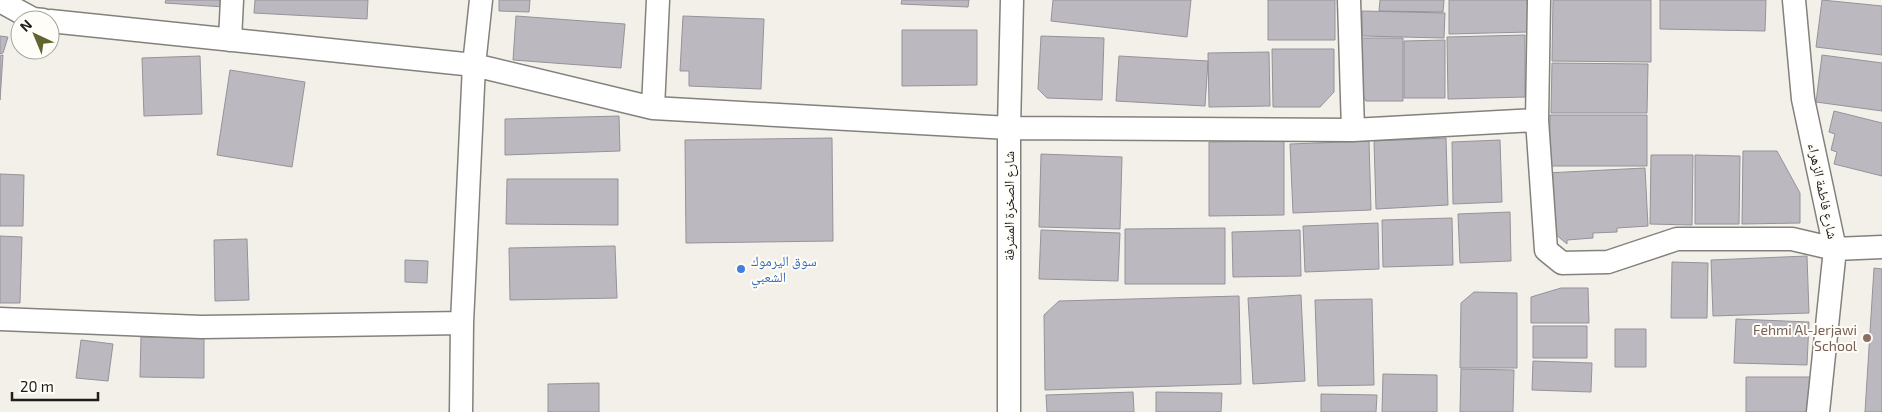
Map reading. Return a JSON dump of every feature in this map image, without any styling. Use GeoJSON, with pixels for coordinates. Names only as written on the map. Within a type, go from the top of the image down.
{"type":"FeatureCollection","features":[{"type":"Feature","properties":{"kind":"street"},"geometry":{"type":"LineString","coordinates":[[230,40],[232,0]]}},
{"type":"Feature","properties":{"kind":"street"},"geometry":{"type":"LineString","coordinates":[[461,412],[462,323],[474,65],[481,0]]}},
{"type":"Feature","properties":{"kind":"street"},"geometry":{"type":"LineString","coordinates":[[653,108],[658,0]]}},
{"type":"Feature","properties":{"kind":"street","name":"شارع الصخرة المشرفة"},"geometry":{"type":"LineString","coordinates":[[1009,412],[1009,128],[1012,0]]}},
{"type":"Feature","properties":{"kind":"street"},"geometry":{"type":"LineString","coordinates":[[1349,0],[1353,130]]}},
{"type":"Feature","properties":{"kind":"street"},"geometry":{"type":"LineString","coordinates":[[1540,0],[1537,120],[1546,250],[1562,263],[1608,262],[1677,239],[1792,239],[1836,249],[1882,247]]}},
{"type":"Feature","properties":{"kind":"street","name":"شارع فاطمة الزهراء"},"geometry":{"type":"LineString","coordinates":[[1794,0],[1803,99],[1836,249],[1818,412]]}},
{"type":"Feature","properties":{"kind":"street"},"geometry":{"type":"LineString","coordinates":[[0,1],[16,10]]}},
{"type":"Feature","properties":{"kind":"street"},"geometry":{"type":"LineString","coordinates":[[60,22],[474,65],[653,108],[1009,128],[1353,130],[1537,120]]}},
{"type":"Feature","properties":{"kind":"street"},"geometry":{"type":"LineString","coordinates":[[0,319],[201,327],[462,323]]}},
{"type":"Feature","properties":{"kind":"building"},"geometry":{"type":"Polygon","coordinates":[[[166,0],[225,0],[224,7],[165,3],[166,0]]]}},
{"type":"Feature","properties":{"kind":"building"},"geometry":{"type":"Polygon","coordinates":[[[255,0],[368,0],[367,19],[254,13],[255,0]]]}},
{"type":"Feature","properties":{"kind":"building"},"geometry":{"type":"Polygon","coordinates":[[[499,0],[530,0],[529,12],[499,11],[499,0]]]}},
{"type":"Feature","properties":{"kind":"building"},"geometry":{"type":"Polygon","coordinates":[[[902,0],[969,0],[968,7],[901,4],[902,0]]]}},
{"type":"Feature","properties":{"kind":"building"},"geometry":{"type":"Polygon","coordinates":[[[1053,0],[1191,0],[1187,37],[1051,21],[1053,0]]]}},
{"type":"Feature","properties":{"kind":"building"},"geometry":{"type":"Polygon","coordinates":[[[1268,0],[1335,0],[1335,40],[1268,40],[1268,0]]]}},
{"type":"Feature","properties":{"kind":"building"},"geometry":{"type":"Polygon","coordinates":[[[1380,0],[1444,0],[1443,12],[1379,11],[1380,0]]]}},
{"type":"Feature","properties":{"kind":"building"},"geometry":{"type":"Polygon","coordinates":[[[1449,0],[1529,0],[1530,32],[1449,34],[1449,0]]]}},
{"type":"Feature","properties":{"kind":"building"},"geometry":{"type":"Polygon","coordinates":[[[1553,0],[1651,0],[1651,62],[1552,61],[1553,0]]]}},
{"type":"Feature","properties":{"kind":"building"},"geometry":{"type":"Polygon","coordinates":[[[1660,0],[1766,0],[1765,31],[1660,29],[1660,0]]]}},
{"type":"Feature","properties":{"kind":"building"},"geometry":{"type":"Polygon","coordinates":[[[1822,0],[1882,6],[1882,55],[1816,47],[1822,0]]]}},
{"type":"Feature","properties":{"kind":"building"},"geometry":{"type":"Polygon","coordinates":[[[1362,11],[1445,13],[1444,38],[1362,36],[1362,11]]]}},
{"type":"Feature","properties":{"kind":"building"},"geometry":{"type":"Polygon","coordinates":[[[516,16],[625,24],[621,68],[513,60],[516,16]]]}},
{"type":"Feature","properties":{"kind":"building"},"geometry":{"type":"Polygon","coordinates":[[[683,16],[764,19],[761,89],[689,86],[689,71],[680,71],[683,16]]]}},
{"type":"Feature","properties":{"kind":"building"},"geometry":{"type":"Polygon","coordinates":[[[902,30],[977,30],[977,85],[902,86],[902,30]]]}},
{"type":"Feature","properties":{"kind":"building"},"geometry":{"type":"Polygon","coordinates":[[[1525,35],[1525,97],[1448,99],[1447,37],[1525,35]]]}},
{"type":"Feature","properties":{"kind":"building"},"geometry":{"type":"Polygon","coordinates":[[[0,36],[8,37],[3,53],[0,54],[0,36]]]}},
{"type":"Feature","properties":{"kind":"building"},"geometry":{"type":"Polygon","coordinates":[[[1041,36],[1104,38],[1102,100],[1047,98],[1038,89],[1041,36]]]}},
{"type":"Feature","properties":{"kind":"building"},"geometry":{"type":"Polygon","coordinates":[[[1358,38],[1403,38],[1403,101],[1366,101],[1358,88],[1358,38]]]}},
{"type":"Feature","properties":{"kind":"building"},"geometry":{"type":"Polygon","coordinates":[[[1445,40],[1445,98],[1404,98],[1404,41],[1445,40]]]}},
{"type":"Feature","properties":{"kind":"building"},"geometry":{"type":"Polygon","coordinates":[[[1272,49],[1334,49],[1334,92],[1320,107],[1273,107],[1272,49]]]}},
{"type":"Feature","properties":{"kind":"building"},"geometry":{"type":"Polygon","coordinates":[[[1269,52],[1270,106],[1209,107],[1208,53],[1269,52]]]}},
{"type":"Feature","properties":{"kind":"building"},"geometry":{"type":"Polygon","coordinates":[[[3,55],[0,100],[0,56],[3,55]]]}},
{"type":"Feature","properties":{"kind":"building"},"geometry":{"type":"Polygon","coordinates":[[[1822,55],[1882,63],[1882,111],[1816,102],[1822,55]]]}},
{"type":"Feature","properties":{"kind":"building"},"geometry":{"type":"Polygon","coordinates":[[[200,56],[202,114],[144,116],[142,58],[200,56]]]}},
{"type":"Feature","properties":{"kind":"building"},"geometry":{"type":"Polygon","coordinates":[[[1119,56],[1208,61],[1205,106],[1116,101],[1119,56]]]}},
{"type":"Feature","properties":{"kind":"building"},"geometry":{"type":"Polygon","coordinates":[[[1552,63],[1648,64],[1647,113],[1551,113],[1552,63]]]}},
{"type":"Feature","properties":{"kind":"building"},"geometry":{"type":"Polygon","coordinates":[[[230,70],[305,82],[292,167],[217,155],[230,70]]]}},
{"type":"Feature","properties":{"kind":"building"},"geometry":{"type":"Polygon","coordinates":[[[1834,111],[1882,123],[1882,176],[1834,164],[1837,152],[1831,150],[1835,134],[1829,132],[1834,111]]]}},
{"type":"Feature","properties":{"kind":"building"},"geometry":{"type":"Polygon","coordinates":[[[1550,115],[1647,115],[1647,166],[1549,166],[1550,115]]]}},
{"type":"Feature","properties":{"kind":"building"},"geometry":{"type":"Polygon","coordinates":[[[619,116],[620,151],[505,155],[505,119],[619,116]]]}},
{"type":"Feature","properties":{"kind":"building"},"geometry":{"type":"Polygon","coordinates":[[[832,138],[833,241],[686,243],[685,140],[832,138]]]}},
{"type":"Feature","properties":{"kind":"building"},"geometry":{"type":"Polygon","coordinates":[[[1446,138],[1448,205],[1376,209],[1374,141],[1446,138]]]}},
{"type":"Feature","properties":{"kind":"building"},"geometry":{"type":"Polygon","coordinates":[[[1500,140],[1502,202],[1453,204],[1452,142],[1500,140]]]}},
{"type":"Feature","properties":{"kind":"building"},"geometry":{"type":"Polygon","coordinates":[[[1284,141],[1284,215],[1209,216],[1209,142],[1284,141]]]}},
{"type":"Feature","properties":{"kind":"building"},"geometry":{"type":"Polygon","coordinates":[[[1369,141],[1371,210],[1293,213],[1290,144],[1369,141]]]}},
{"type":"Feature","properties":{"kind":"building"},"geometry":{"type":"Polygon","coordinates":[[[1743,151],[1777,151],[1800,193],[1800,223],[1742,224],[1743,151]]]}},
{"type":"Feature","properties":{"kind":"building"},"geometry":{"type":"Polygon","coordinates":[[[1041,154],[1122,157],[1120,229],[1039,227],[1041,154]]]}},
{"type":"Feature","properties":{"kind":"building"},"geometry":{"type":"Polygon","coordinates":[[[1651,155],[1693,155],[1692,225],[1650,224],[1651,155]]]}},
{"type":"Feature","properties":{"kind":"building"},"geometry":{"type":"Polygon","coordinates":[[[1695,155],[1740,156],[1739,224],[1695,224],[1695,155]]]}},
{"type":"Feature","properties":{"kind":"building"},"geometry":{"type":"Polygon","coordinates":[[[1645,168],[1648,226],[1617,228],[1617,232],[1593,233],[1593,238],[1567,240],[1567,244],[1548,228],[1546,173],[1645,168]]]}},
{"type":"Feature","properties":{"kind":"building"},"geometry":{"type":"Polygon","coordinates":[[[0,174],[24,175],[23,226],[0,226],[0,174]]]}},
{"type":"Feature","properties":{"kind":"building"},"geometry":{"type":"Polygon","coordinates":[[[507,179],[618,179],[618,225],[506,224],[507,179]]]}},
{"type":"Feature","properties":{"kind":"building"},"geometry":{"type":"Polygon","coordinates":[[[1510,212],[1511,261],[1460,263],[1458,214],[1510,212]]]}},
{"type":"Feature","properties":{"kind":"building"},"geometry":{"type":"Polygon","coordinates":[[[1452,218],[1453,265],[1383,267],[1382,220],[1452,218]]]}},
{"type":"Feature","properties":{"kind":"building"},"geometry":{"type":"Polygon","coordinates":[[[1378,223],[1379,269],[1305,272],[1303,226],[1378,223]]]}},
{"type":"Feature","properties":{"kind":"building"},"geometry":{"type":"Polygon","coordinates":[[[1225,228],[1225,284],[1125,284],[1125,229],[1225,228]]]}},
{"type":"Feature","properties":{"kind":"building"},"geometry":{"type":"Polygon","coordinates":[[[1041,230],[1120,233],[1118,281],[1039,279],[1041,230]]]}},
{"type":"Feature","properties":{"kind":"building"},"geometry":{"type":"Polygon","coordinates":[[[1300,230],[1301,276],[1233,277],[1232,232],[1300,230]]]}},
{"type":"Feature","properties":{"kind":"building"},"geometry":{"type":"Polygon","coordinates":[[[0,236],[22,237],[20,303],[0,303],[0,236]]]}},
{"type":"Feature","properties":{"kind":"building"},"geometry":{"type":"Polygon","coordinates":[[[247,239],[249,300],[215,301],[214,240],[247,239]]]}},
{"type":"Feature","properties":{"kind":"building"},"geometry":{"type":"Polygon","coordinates":[[[615,246],[617,298],[510,300],[509,248],[615,246]]]}},
{"type":"Feature","properties":{"kind":"building"},"geometry":{"type":"Polygon","coordinates":[[[1807,256],[1809,313],[1713,316],[1711,260],[1807,256]]]}},
{"type":"Feature","properties":{"kind":"building"},"geometry":{"type":"Polygon","coordinates":[[[405,260],[428,261],[427,283],[405,282],[405,260]]]}},
{"type":"Feature","properties":{"kind":"building"},"geometry":{"type":"Polygon","coordinates":[[[1672,262],[1708,263],[1707,318],[1671,318],[1672,262]]]}},
{"type":"Feature","properties":{"kind":"building"},"geometry":{"type":"Polygon","coordinates":[[[1874,268],[1882,269],[1882,412],[1865,412],[1874,268]]]}},
{"type":"Feature","properties":{"kind":"building"},"geometry":{"type":"Polygon","coordinates":[[[1561,288],[1588,288],[1589,323],[1531,323],[1531,297],[1561,288]]]}},
{"type":"Feature","properties":{"kind":"building"},"geometry":{"type":"Polygon","coordinates":[[[1474,292],[1517,293],[1517,368],[1460,368],[1461,303],[1474,292]]]}},
{"type":"Feature","properties":{"kind":"building"},"geometry":{"type":"Polygon","coordinates":[[[1301,295],[1305,381],[1253,384],[1248,298],[1301,295]]]}},
{"type":"Feature","properties":{"kind":"building"},"geometry":{"type":"Polygon","coordinates":[[[1239,296],[1241,384],[1045,390],[1044,315],[1059,301],[1239,296]]]}},
{"type":"Feature","properties":{"kind":"building"},"geometry":{"type":"Polygon","coordinates":[[[1372,299],[1374,385],[1318,386],[1315,300],[1372,299]]]}},
{"type":"Feature","properties":{"kind":"building"},"geometry":{"type":"Polygon","coordinates":[[[1736,319],[1809,322],[1807,365],[1734,363],[1736,319]]]}},
{"type":"Feature","properties":{"kind":"building"},"geometry":{"type":"Polygon","coordinates":[[[1533,326],[1587,326],[1587,358],[1533,358],[1533,326]]]}},
{"type":"Feature","properties":{"kind":"building"},"geometry":{"type":"Polygon","coordinates":[[[1615,329],[1646,329],[1646,367],[1615,367],[1615,329]]]}},
{"type":"Feature","properties":{"kind":"building"},"geometry":{"type":"Polygon","coordinates":[[[141,337],[204,338],[204,378],[140,377],[141,337]]]}},
{"type":"Feature","properties":{"kind":"building"},"geometry":{"type":"Polygon","coordinates":[[[81,340],[113,344],[108,381],[76,378],[81,340]]]}},
{"type":"Feature","properties":{"kind":"building"},"geometry":{"type":"Polygon","coordinates":[[[1533,361],[1592,363],[1591,392],[1532,390],[1533,361]]]}},
{"type":"Feature","properties":{"kind":"building"},"geometry":{"type":"Polygon","coordinates":[[[1461,369],[1514,370],[1513,412],[1460,412],[1461,369]]]}},
{"type":"Feature","properties":{"kind":"building"},"geometry":{"type":"Polygon","coordinates":[[[1383,374],[1437,375],[1437,412],[1382,412],[1383,374]]]}},
{"type":"Feature","properties":{"kind":"building"},"geometry":{"type":"Polygon","coordinates":[[[1746,377],[1810,377],[1810,412],[1746,412],[1746,377]]]}},
{"type":"Feature","properties":{"kind":"building"},"geometry":{"type":"Polygon","coordinates":[[[599,383],[599,412],[548,412],[548,384],[599,383]]]}},
{"type":"Feature","properties":{"kind":"building"},"geometry":{"type":"Polygon","coordinates":[[[1133,392],[1134,412],[1047,412],[1046,395],[1133,392]]]}},
{"type":"Feature","properties":{"kind":"building"},"geometry":{"type":"Polygon","coordinates":[[[1156,392],[1222,393],[1221,412],[1156,412],[1156,392]]]}},
{"type":"Feature","properties":{"kind":"building"},"geometry":{"type":"Polygon","coordinates":[[[1321,394],[1377,395],[1376,412],[1321,412],[1321,394]]]}},
{"type":"Feature","properties":{"kind":"place","name":"سوق اليرموك الشعبي"},"geometry":{"type":"Point","coordinates":[741,269]}},
{"type":"Feature","properties":{"kind":"place","name":"Fehmi Al-Jerjawi School"},"geometry":{"type":"Point","coordinates":[1867,338]}}]}
